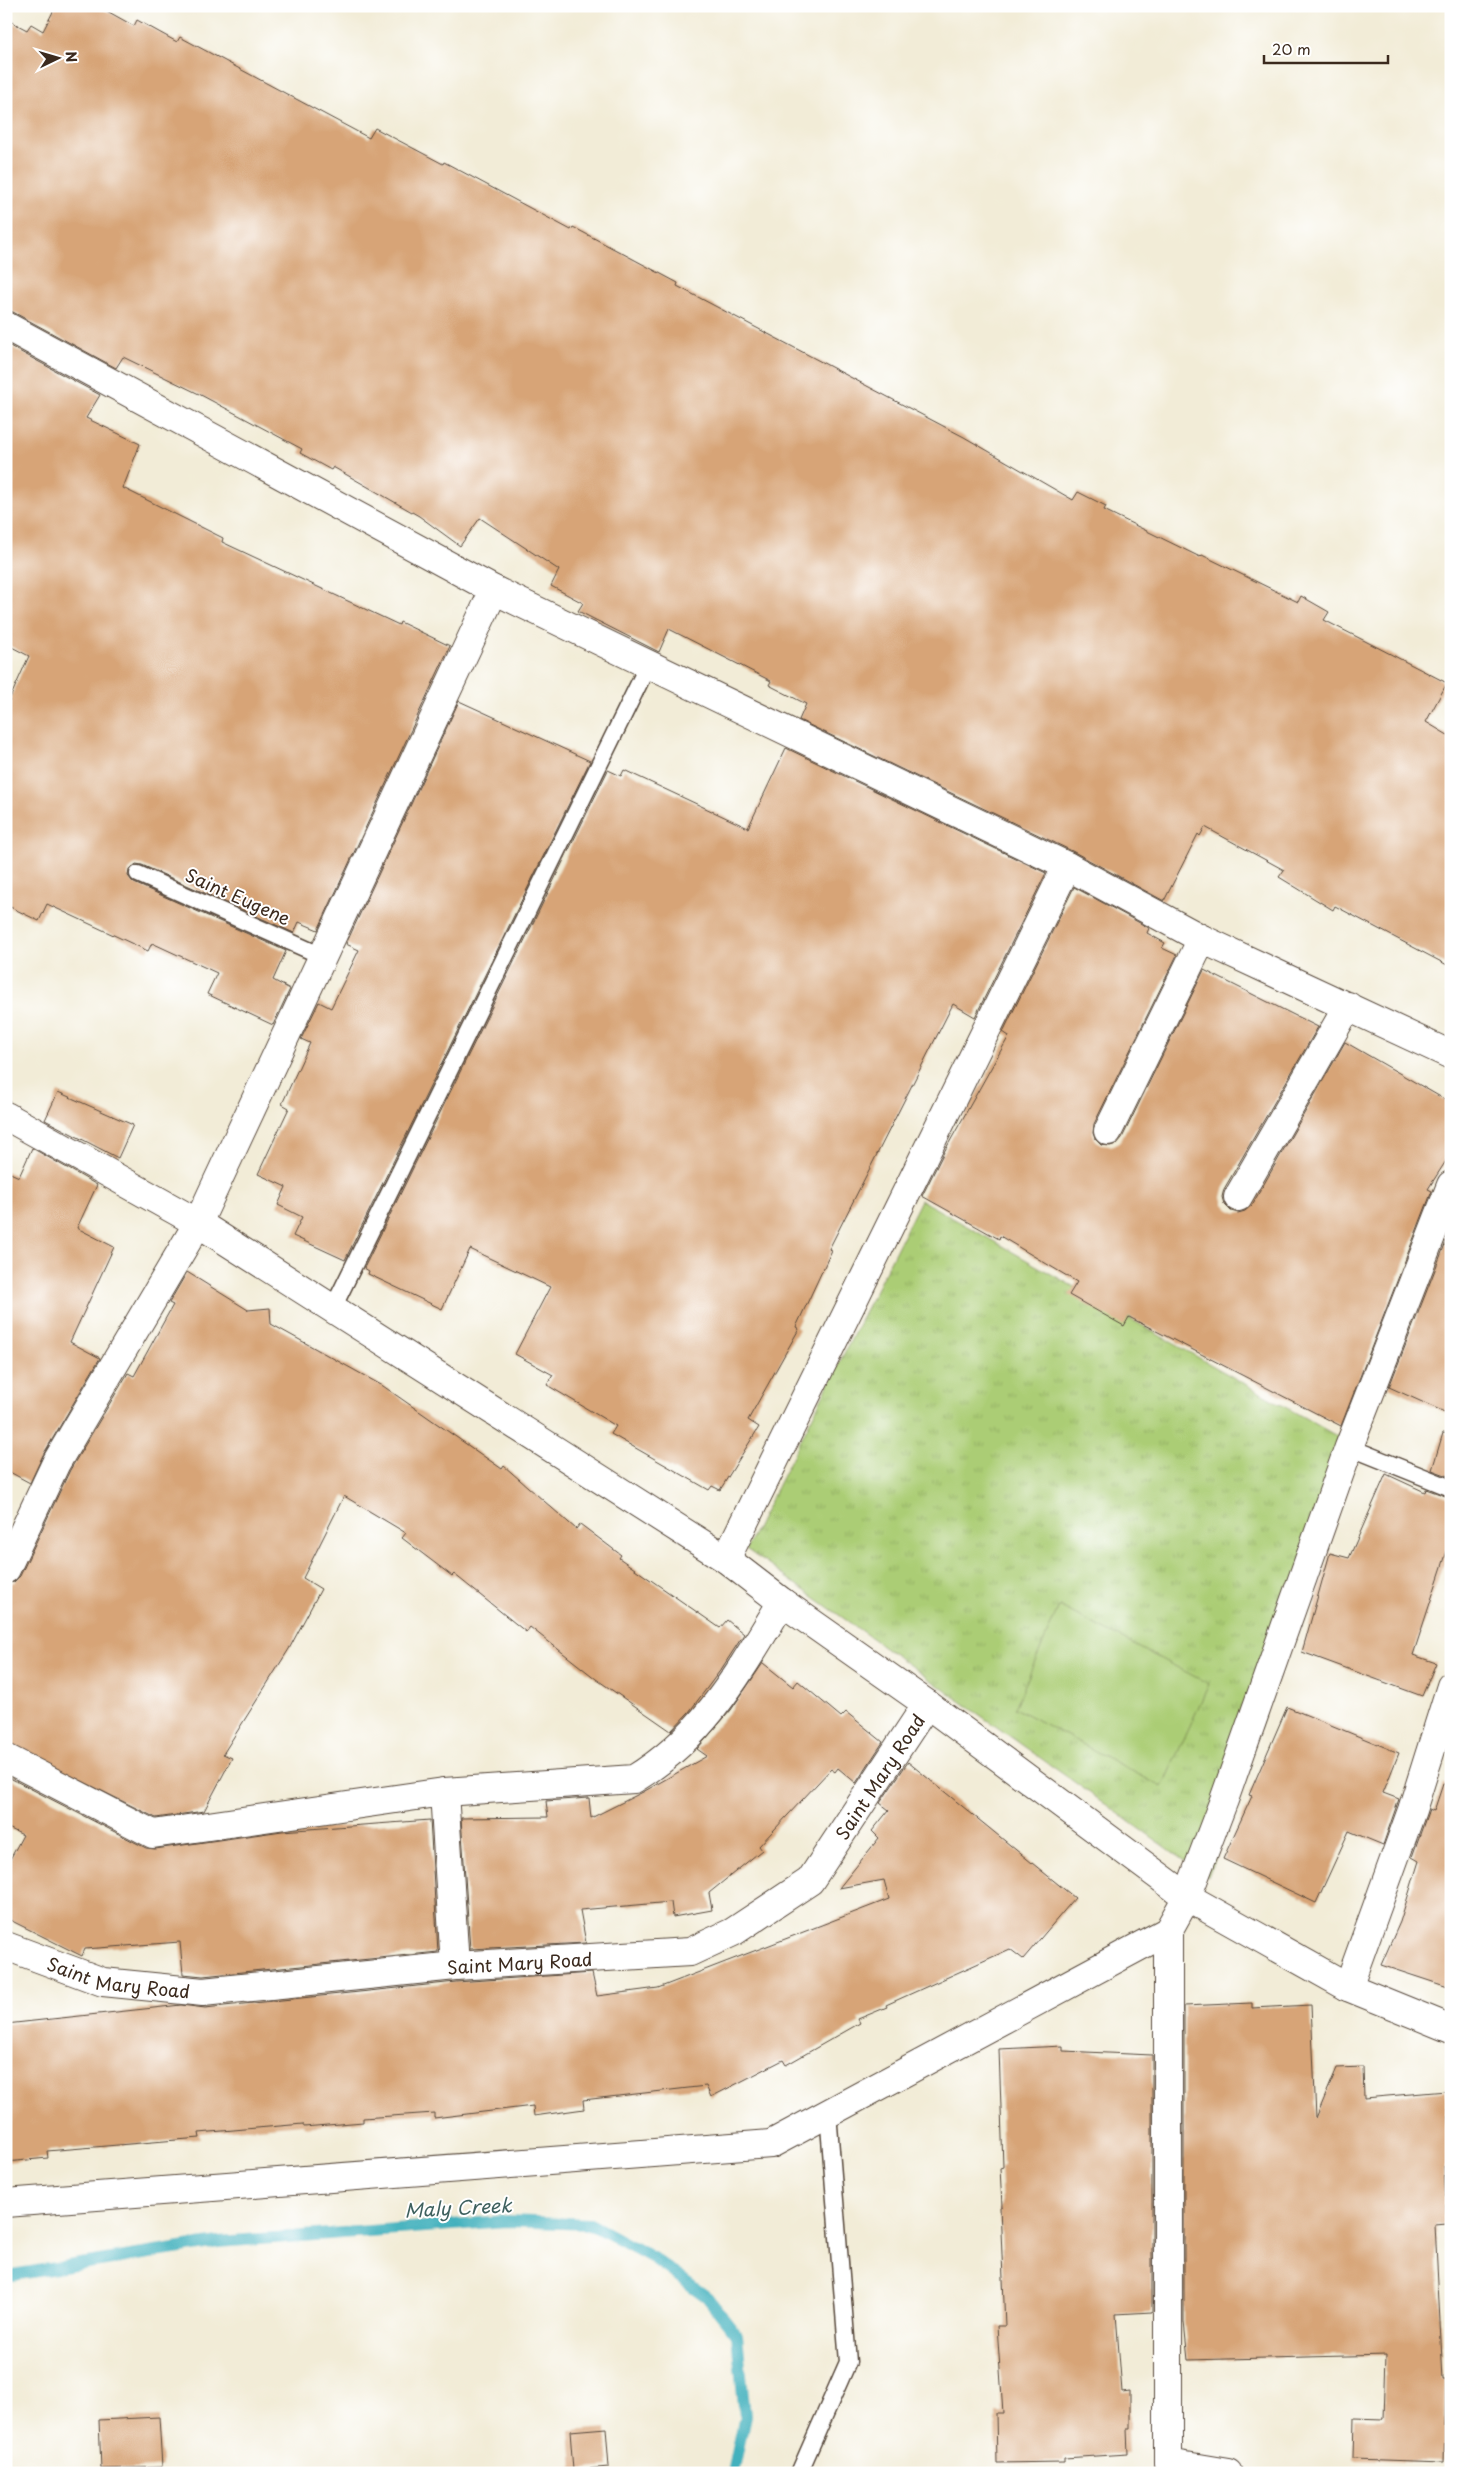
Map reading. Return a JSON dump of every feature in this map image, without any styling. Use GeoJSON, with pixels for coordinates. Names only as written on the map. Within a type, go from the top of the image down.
{"type":"FeatureCollection","features":[{"type":"Feature","properties":{"kind":"street"},"geometry":{"type":"LineString","coordinates":[[6,326],[494,590],[1067,866],[1202,939],[1451,1054]]}},
{"type":"Feature","properties":{"kind":"street"},"geometry":{"type":"LineString","coordinates":[[6,1570],[56,1463],[198,1223],[494,590]]}},
{"type":"Feature","properties":{"kind":"street"},"geometry":{"type":"LineString","coordinates":[[726,1559],[1067,866]]}},
{"type":"Feature","properties":{"kind":"street"},"geometry":{"type":"LineString","coordinates":[[1108,1131],[1202,939]]}},
{"type":"Feature","properties":{"kind":"street"},"geometry":{"type":"LineString","coordinates":[[1238,1197],[1348,1006]]}},
{"type":"Feature","properties":{"kind":"street"},"geometry":{"type":"LineString","coordinates":[[6,1116],[198,1223],[726,1559],[782,1602],[928,1704],[1187,1896],[1348,1987],[1451,2029]]}},
{"type":"Feature","properties":{"kind":"street"},"geometry":{"type":"LineString","coordinates":[[1228,2473],[1168,2463],[1168,1931],[1187,1896],[1224,1800],[1349,1447],[1451,1185]]}},
{"type":"Feature","properties":{"kind":"street"},"geometry":{"type":"LineString","coordinates":[[6,1758],[153,1834],[444,1792],[634,1779],[659,1764],[689,1737],[723,1697],[782,1602]]}},
{"type":"Feature","properties":{"kind":"street"},"geometry":{"type":"LineString","coordinates":[[1348,1987],[1412,1810],[1451,1686]]}},
{"type":"Feature","properties":{"kind":"street","name":"Saint Mary Road"},"geometry":{"type":"LineString","coordinates":[[6,1946],[103,1982],[203,1992],[455,1966],[690,1952],[733,1932],[810,1880],[928,1704]]}},
{"type":"Feature","properties":{"kind":"street"},"geometry":{"type":"LineString","coordinates":[[444,1792],[455,1966]]}},
{"type":"Feature","properties":{"kind":"street"},"geometry":{"type":"LineString","coordinates":[[6,2203],[771,2144],[1168,1931]]}},
{"type":"Feature","properties":{"kind":"lane"},"geometry":{"type":"LineString","coordinates":[[332,1310],[648,665]]}},
{"type":"Feature","properties":{"kind":"lane","name":"Saint Eugene"},"geometry":{"type":"LineString","coordinates":[[138,874],[322,956]]}},
{"type":"Feature","properties":{"kind":"lane"},"geometry":{"type":"LineString","coordinates":[[1349,1447],[1451,1488]]}},
{"type":"Feature","properties":{"kind":"lane"},"geometry":{"type":"LineString","coordinates":[[799,2473],[848,2362],[828,2113]]}},
{"type":"Feature","properties":{"kind":"green space"},"geometry":{"type":"Polygon","coordinates":[[[921,1200],[1356,1447],[1208,1877],[746,1549],[921,1200]]]}},
{"type":"Feature","properties":{"kind":"green space"},"geometry":{"type":"Polygon","coordinates":[[[1059,1606],[1209,1684],[1162,1787],[1015,1708],[1059,1606]]]}},
{"type":"Feature","properties":{"kind":"building"},"geometry":{"type":"Polygon","coordinates":[[[56,6],[98,6],[134,26],[137,20],[177,42],[180,37],[369,138],[375,128],[443,164],[444,162],[571,230],[573,227],[678,283],[677,286],[964,437],[1073,500],[1078,492],[1106,506],[1104,510],[1200,557],[1202,555],[1298,602],[1301,596],[1329,612],[1324,620],[1447,683],[1426,722],[1451,737],[1451,967],[1335,906],[1333,910],[1279,877],[1284,870],[1205,827],[1200,836],[1198,834],[1164,901],[1074,852],[799,720],[806,704],[769,685],[771,681],[669,629],[659,652],[578,611],[583,603],[551,586],[559,570],[480,518],[460,546],[419,516],[333,467],[331,470],[300,453],[302,449],[199,394],[123,357],[116,368],[6,310],[6,19],[27,30],[31,24],[43,31],[56,6]]]}},
{"type":"Feature","properties":{"kind":"building"},"geometry":{"type":"Polygon","coordinates":[[[6,344],[100,395],[86,418],[140,444],[123,488],[223,538],[222,542],[399,625],[400,622],[450,646],[318,930],[299,922],[294,933],[142,865],[136,864],[129,870],[128,876],[134,883],[286,951],[273,980],[290,989],[273,1025],[207,994],[217,973],[152,943],[148,951],[47,904],[39,921],[6,905],[6,707],[29,656],[6,644],[6,344]]]}},
{"type":"Feature","properties":{"kind":"building"},"geometry":{"type":"Polygon","coordinates":[[[459,701],[590,761],[345,1260],[293,1236],[302,1217],[278,1205],[286,1187],[258,1174],[289,1108],[282,1104],[310,1043],[301,1039],[319,1002],[331,1008],[359,950],[346,944],[459,701]]]}},
{"type":"Feature","properties":{"kind":"building"},"geometry":{"type":"Polygon","coordinates":[[[786,748],[1046,873],[975,1017],[953,1004],[829,1249],[832,1250],[796,1327],[799,1329],[748,1420],[759,1427],[720,1490],[712,1486],[709,1490],[611,1434],[616,1426],[547,1385],[553,1375],[515,1354],[550,1287],[470,1249],[442,1309],[368,1274],[369,1271],[364,1268],[608,770],[621,776],[624,770],[748,828],[786,748]]]}},
{"type":"Feature","properties":{"kind":"building"},"geometry":{"type":"Polygon","coordinates":[[[1074,887],[1149,928],[1147,933],[1165,943],[1162,948],[1177,955],[1094,1124],[1093,1133],[1095,1139],[1101,1145],[1110,1146],[1117,1144],[1122,1138],[1204,970],[1318,1027],[1224,1189],[1222,1197],[1224,1204],[1231,1211],[1238,1213],[1245,1211],[1252,1205],[1345,1042],[1451,1103],[1451,1153],[1428,1189],[1432,1191],[1341,1426],[1129,1317],[1124,1326],[1069,1295],[1077,1282],[1000,1236],[999,1239],[922,1196],[944,1152],[1009,1036],[1003,1032],[1074,887]]]}},
{"type":"Feature","properties":{"kind":"building"},"geometry":{"type":"Polygon","coordinates":[[[58,1092],[133,1125],[118,1158],[45,1120],[58,1092]]]}},
{"type":"Feature","properties":{"kind":"building"},"geometry":{"type":"Polygon","coordinates":[[[32,1148],[97,1185],[77,1228],[114,1247],[70,1342],[100,1358],[43,1455],[30,1483],[6,1470],[6,1171],[19,1177],[32,1148]]]}},
{"type":"Feature","properties":{"kind":"building"},"geometry":{"type":"Polygon","coordinates":[[[1451,1229],[1451,1415],[1389,1387],[1451,1229]]]}},
{"type":"Feature","properties":{"kind":"building"},"geometry":{"type":"Polygon","coordinates":[[[187,1272],[248,1310],[270,1308],[271,1324],[383,1386],[502,1469],[504,1466],[576,1529],[580,1524],[621,1555],[619,1558],[720,1628],[727,1620],[744,1634],[722,1668],[689,1712],[671,1731],[596,1679],[530,1627],[526,1632],[454,1574],[452,1576],[402,1538],[406,1533],[344,1496],[303,1578],[321,1589],[289,1649],[223,1754],[232,1758],[204,1811],[156,1818],[6,1743],[6,1584],[14,1582],[20,1576],[70,1470],[128,1373],[134,1376],[173,1305],[169,1303],[187,1272]]]}},
{"type":"Feature","properties":{"kind":"building"},"geometry":{"type":"Polygon","coordinates":[[[1443,1433],[1451,1434],[1451,1477],[1432,1470],[1443,1433]]]}},
{"type":"Feature","properties":{"kind":"building"},"geometry":{"type":"Polygon","coordinates":[[[1386,1474],[1425,1492],[1426,1489],[1451,1498],[1451,1539],[1413,1655],[1436,1663],[1422,1696],[1302,1652],[1330,1553],[1349,1558],[1386,1474]]]}},
{"type":"Feature","properties":{"kind":"building"},"geometry":{"type":"Polygon","coordinates":[[[763,1663],[793,1687],[798,1681],[841,1717],[846,1712],[883,1742],[856,1783],[838,1768],[835,1772],[831,1769],[759,1846],[762,1850],[709,1893],[712,1910],[673,1917],[671,1902],[580,1910],[586,1943],[470,1949],[461,1818],[548,1817],[546,1801],[589,1798],[591,1818],[643,1792],[707,1756],[697,1749],[731,1710],[763,1663]]]}},
{"type":"Feature","properties":{"kind":"building"},"geometry":{"type":"Polygon","coordinates":[[[1287,1707],[1399,1753],[1383,1793],[1399,1799],[1383,1845],[1349,1831],[1316,1903],[1223,1859],[1252,1796],[1249,1795],[1287,1707]]]}},
{"type":"Feature","properties":{"kind":"building"},"geometry":{"type":"Polygon","coordinates":[[[908,1762],[1075,1898],[1023,1959],[1010,1949],[886,2005],[887,2007],[858,2019],[860,2023],[786,2065],[783,2060],[711,2097],[706,2086],[583,2100],[584,2109],[534,2116],[533,2106],[434,2118],[434,2113],[363,2118],[363,2122],[304,2127],[303,2124],[199,2133],[200,2138],[47,2151],[48,2158],[6,2162],[6,2024],[181,2005],[205,2008],[456,1982],[592,1973],[597,1996],[658,1988],[889,1899],[884,1880],[839,1888],[879,1838],[872,1831],[889,1810],[880,1803],[908,1762]]]}},
{"type":"Feature","properties":{"kind":"building"},"geometry":{"type":"Polygon","coordinates":[[[6,1776],[146,1848],[155,1849],[282,1831],[430,1820],[438,1952],[203,1976],[183,1974],[180,1942],[85,1949],[82,1956],[6,1918],[6,1867],[23,1835],[6,1827],[6,1776]]]}},
{"type":"Feature","properties":{"kind":"building"},"geometry":{"type":"Polygon","coordinates":[[[1443,1784],[1451,1785],[1451,1988],[1381,1965],[1400,1922],[1419,1861],[1412,1857],[1429,1809],[1434,1811],[1443,1784]]]}},
{"type":"Feature","properties":{"kind":"building"},"geometry":{"type":"Polygon","coordinates":[[[1252,2003],[1252,2008],[1311,2005],[1316,2118],[1337,2068],[1363,2067],[1364,2098],[1446,2091],[1451,2141],[1451,2166],[1444,2166],[1447,2224],[1435,2225],[1443,2380],[1446,2380],[1444,2462],[1353,2459],[1354,2418],[1384,2419],[1386,2355],[1188,2360],[1184,2322],[1184,2006],[1252,2003]]]}},
{"type":"Feature","properties":{"kind":"building"},"geometry":{"type":"Polygon","coordinates":[[[1063,2046],[1063,2051],[1152,2055],[1152,2312],[1116,2314],[1122,2392],[1130,2391],[1130,2429],[1127,2429],[1128,2454],[1064,2458],[1064,2462],[997,2463],[996,2413],[1003,2413],[997,2326],[1005,2326],[1000,2207],[1002,2206],[1000,2168],[1003,2167],[999,2049],[1063,2046]]]}},
{"type":"Feature","properties":{"kind":"building"},"geometry":{"type":"Polygon","coordinates":[[[159,2417],[162,2467],[101,2469],[99,2420],[159,2417]]]}},
{"type":"Feature","properties":{"kind":"building"},"geometry":{"type":"Polygon","coordinates":[[[606,2428],[609,2467],[573,2470],[570,2431],[606,2428]]]}},
{"type":"Feature","properties":{"kind":"waterway","name":"Maly Creek"},"geometry":{"type":"LineString","coordinates":[[6,2276],[218,2242],[506,2221],[590,2224],[653,2258],[707,2297],[737,2335],[745,2416],[733,2473]]}}]}
